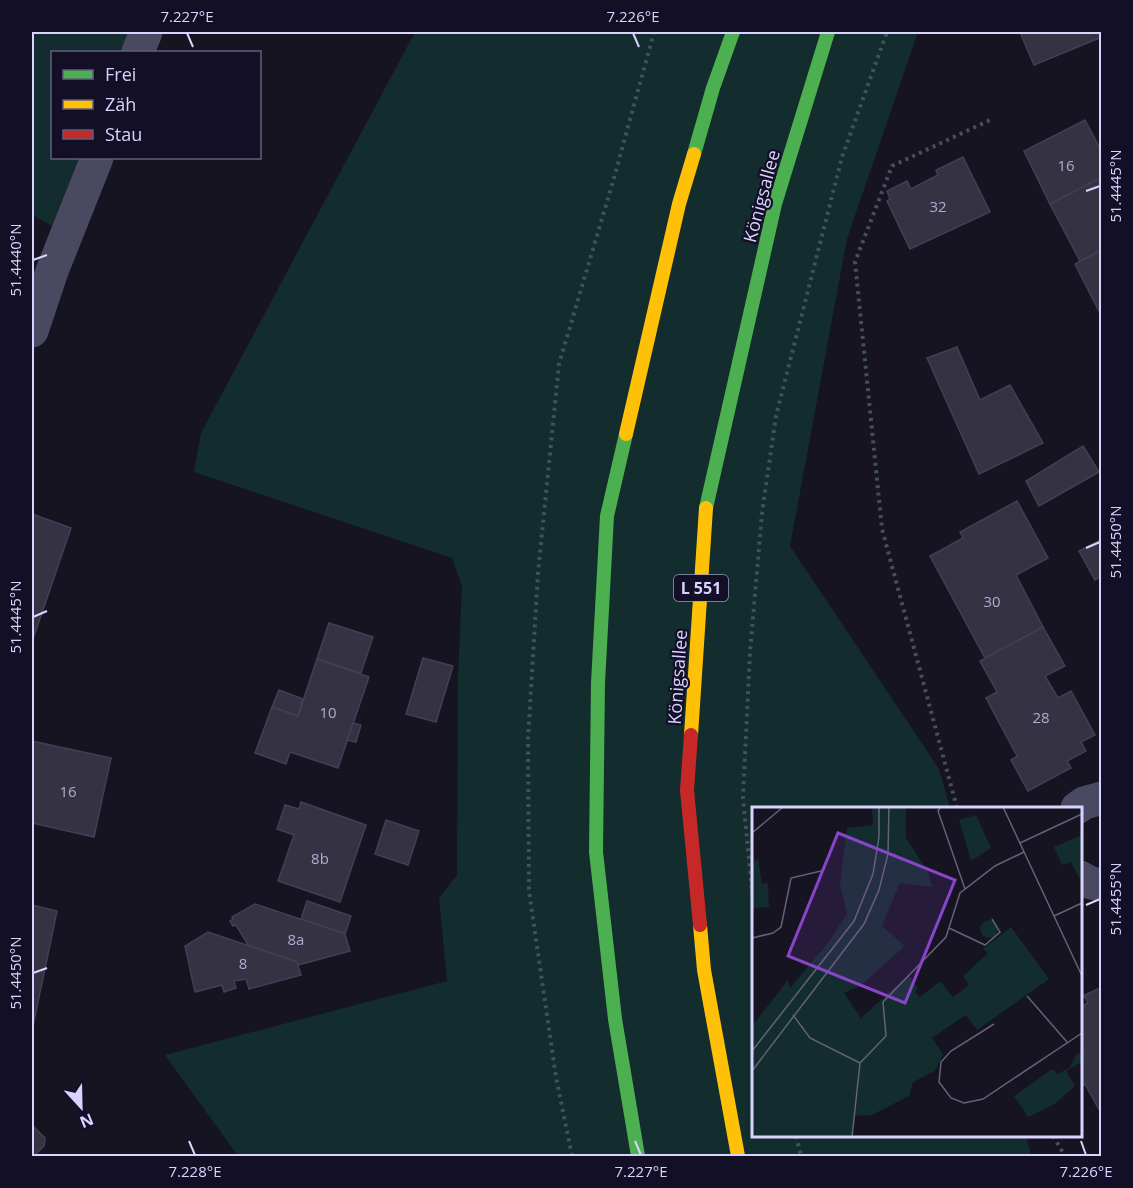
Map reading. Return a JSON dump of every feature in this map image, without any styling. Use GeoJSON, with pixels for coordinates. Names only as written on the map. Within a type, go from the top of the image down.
{"type":"FeatureCollection","features":[{"type":"Feature","properties":{"kind":"main road"},"geometry":{"type":"LineString","coordinates":[[638,1156],[615,1019],[596,852],[598,683],[606,516],[679,204],[713,88],[733,32]]}},
{"type":"Feature","properties":{"kind":"main road","name":"Königsallee"},"geometry":{"type":"LineString","coordinates":[[738,1156],[704,970],[687,790],[706,507],[775,204],[828,32]]}},
{"type":"Feature","properties":{"kind":"street"},"geometry":{"type":"LineString","coordinates":[[138,51],[146,32]]}},
{"type":"Feature","properties":{"kind":"street"},"geometry":{"type":"LineString","coordinates":[[32,331],[52,271],[97,159]]}},
{"type":"Feature","properties":{"kind":"street"},"geometry":{"type":"LineString","coordinates":[[1078,807],[1084,802],[1101,798]]}},
{"type":"Feature","properties":{"kind":"street"},"geometry":{"type":"LineString","coordinates":[[1082,878],[1101,885]]}},
{"type":"Feature","properties":{"kind":"path"},"geometry":{"type":"LineString","coordinates":[[572,1156],[556,1077],[529,891],[528,739],[538,573],[559,364],[654,32]]}},
{"type":"Feature","properties":{"kind":"path"},"geometry":{"type":"LineString","coordinates":[[752,900],[743,797],[750,652],[760,536],[776,416],[842,157],[887,32]]}},
{"type":"Feature","properties":{"kind":"path"},"geometry":{"type":"LineString","coordinates":[[957,807],[882,529],[855,262],[892,165],[990,120]]}},
{"type":"Feature","properties":{"kind":"path"},"geometry":{"type":"LineString","coordinates":[[796,1137],[801,1156]]}},
{"type":"Feature","properties":{"kind":"path"},"geometry":{"type":"LineString","coordinates":[[1054,1137],[1065,1156]]}},
{"type":"Feature","properties":{"kind":"green space"},"geometry":{"type":"Polygon","coordinates":[[[32,32],[153,32],[145,51],[51,51],[51,159],[103,159],[72,237],[32,215],[32,32]]]}},
{"type":"Feature","properties":{"kind":"green space"},"geometry":{"type":"Polygon","coordinates":[[[415,32],[918,32],[847,239],[790,546],[939,769],[950,807],[752,807],[752,1137],[1026,1137],[1031,1156],[238,1156],[165,1055],[447,981],[439,898],[457,875],[458,676],[462,586],[452,558],[194,472],[201,433],[415,32]]]}},
{"type":"Feature","properties":{"kind":"building"},"geometry":{"type":"Polygon","coordinates":[[[1020,32],[1102,32],[1102,37],[1034,65],[1020,32]]]}},
{"type":"Feature","properties":{"kind":"building"},"geometry":{"type":"Polygon","coordinates":[[[1085,120],[1102,152],[1102,178],[1050,204],[1024,151],[1085,120]]]}},
{"type":"Feature","properties":{"kind":"building"},"geometry":{"type":"Polygon","coordinates":[[[963,157],[990,212],[910,249],[887,201],[890,199],[887,191],[907,181],[911,189],[938,175],[936,170],[963,157]]]}},
{"type":"Feature","properties":{"kind":"building"},"geometry":{"type":"Polygon","coordinates":[[[1098,179],[1102,185],[1102,250],[1080,261],[1050,204],[1098,179]]]}},
{"type":"Feature","properties":{"kind":"building"},"geometry":{"type":"Polygon","coordinates":[[[1102,250],[1102,317],[1075,264],[1102,250]]]}},
{"type":"Feature","properties":{"kind":"building"},"geometry":{"type":"Polygon","coordinates":[[[957,347],[980,400],[1010,385],[1043,443],[979,474],[927,358],[957,347]]]}},
{"type":"Feature","properties":{"kind":"building"},"geometry":{"type":"Polygon","coordinates":[[[1083,446],[1099,472],[1039,506],[1026,481],[1083,446]]]}},
{"type":"Feature","properties":{"kind":"building"},"geometry":{"type":"Polygon","coordinates":[[[1017,501],[1048,558],[1016,575],[1043,627],[985,658],[930,556],[963,538],[960,532],[1017,501]]]}},
{"type":"Feature","properties":{"kind":"building"},"geometry":{"type":"Polygon","coordinates":[[[32,514],[71,528],[32,642],[32,514]]]}},
{"type":"Feature","properties":{"kind":"building"},"geometry":{"type":"Polygon","coordinates":[[[1102,539],[1102,576],[1095,580],[1079,551],[1102,539]]]}},
{"type":"Feature","properties":{"kind":"building"},"geometry":{"type":"Polygon","coordinates":[[[329,623],[373,637],[361,673],[317,659],[329,623]]]}},
{"type":"Feature","properties":{"kind":"building"},"geometry":{"type":"Polygon","coordinates":[[[1043,627],[1065,666],[1045,676],[1058,698],[1071,691],[1095,735],[1081,742],[1086,751],[1067,761],[1071,768],[1028,791],[1011,760],[1017,756],[986,698],[997,692],[980,661],[1043,627]]]}},
{"type":"Feature","properties":{"kind":"building"},"geometry":{"type":"Polygon","coordinates":[[[423,658],[453,666],[436,722],[406,714],[423,658]]]}},
{"type":"Feature","properties":{"kind":"building"},"geometry":{"type":"Polygon","coordinates":[[[317,659],[369,677],[338,768],[290,752],[286,764],[255,753],[272,707],[298,716],[317,659]]]}},
{"type":"Feature","properties":{"kind":"building"},"geometry":{"type":"Polygon","coordinates":[[[279,690],[303,699],[298,716],[272,707],[279,690]]]}},
{"type":"Feature","properties":{"kind":"building"},"geometry":{"type":"Polygon","coordinates":[[[353,723],[361,725],[356,742],[347,740],[353,723]]]}},
{"type":"Feature","properties":{"kind":"building"},"geometry":{"type":"Polygon","coordinates":[[[32,741],[111,758],[94,837],[32,823],[32,741]]]}},
{"type":"Feature","properties":{"kind":"building"},"geometry":{"type":"Polygon","coordinates":[[[301,802],[366,825],[340,902],[278,881],[294,835],[277,829],[285,805],[299,809],[301,802]]]}},
{"type":"Feature","properties":{"kind":"building"},"geometry":{"type":"Polygon","coordinates":[[[386,820],[419,831],[408,865],[375,854],[386,820]]]}},
{"type":"Feature","properties":{"kind":"building"},"geometry":{"type":"Polygon","coordinates":[[[307,901],[351,916],[345,934],[301,919],[307,901]]]}},
{"type":"Feature","properties":{"kind":"building"},"geometry":{"type":"Polygon","coordinates":[[[255,904],[345,934],[350,951],[298,965],[297,962],[248,945],[236,925],[233,926],[230,921],[232,917],[255,904]]]}},
{"type":"Feature","properties":{"kind":"building"},"geometry":{"type":"Polygon","coordinates":[[[32,905],[57,911],[33,1026],[32,1026],[32,905]]]}},
{"type":"Feature","properties":{"kind":"building"},"geometry":{"type":"Polygon","coordinates":[[[208,932],[297,962],[301,975],[249,989],[246,979],[234,981],[236,988],[224,992],[222,985],[195,992],[185,946],[208,932]]]}},
{"type":"Feature","properties":{"kind":"building"},"geometry":{"type":"Polygon","coordinates":[[[1102,987],[1102,1115],[1085,1084],[1082,1086],[1082,1006],[1088,1003],[1085,997],[1082,997],[1102,987]]]}},
{"type":"Feature","properties":{"kind":"building"},"geometry":{"type":"Polygon","coordinates":[[[32,1127],[45,1138],[44,1146],[34,1156],[32,1156],[32,1127]]]}},
{"type":"Feature","properties":{"kind":"traffic: fast"},"geometry":{"type":"LineString","coordinates":[[694,154],[713,88],[733,32]]}},
{"type":"Feature","properties":{"kind":"traffic: fast"},"geometry":{"type":"LineString","coordinates":[[706,508],[775,204],[828,32]]}},
{"type":"Feature","properties":{"kind":"traffic: fast"},"geometry":{"type":"LineString","coordinates":[[626,434],[607,516],[598,683],[596,852],[615,1019],[638,1156]]}},
{"type":"Feature","properties":{"kind":"traffic: slow"},"geometry":{"type":"LineString","coordinates":[[626,434],[679,204],[694,154]]}},
{"type":"Feature","properties":{"kind":"traffic: slow"},"geometry":{"type":"LineString","coordinates":[[691,735],[706,508]]}},
{"type":"Feature","properties":{"kind":"traffic: slow"},"geometry":{"type":"LineString","coordinates":[[700,925],[704,970],[738,1156]]}},
{"type":"Feature","properties":{"kind":"traffic: jam"},"geometry":{"type":"LineString","coordinates":[[691,735],[687,790],[700,925]]}}]}
